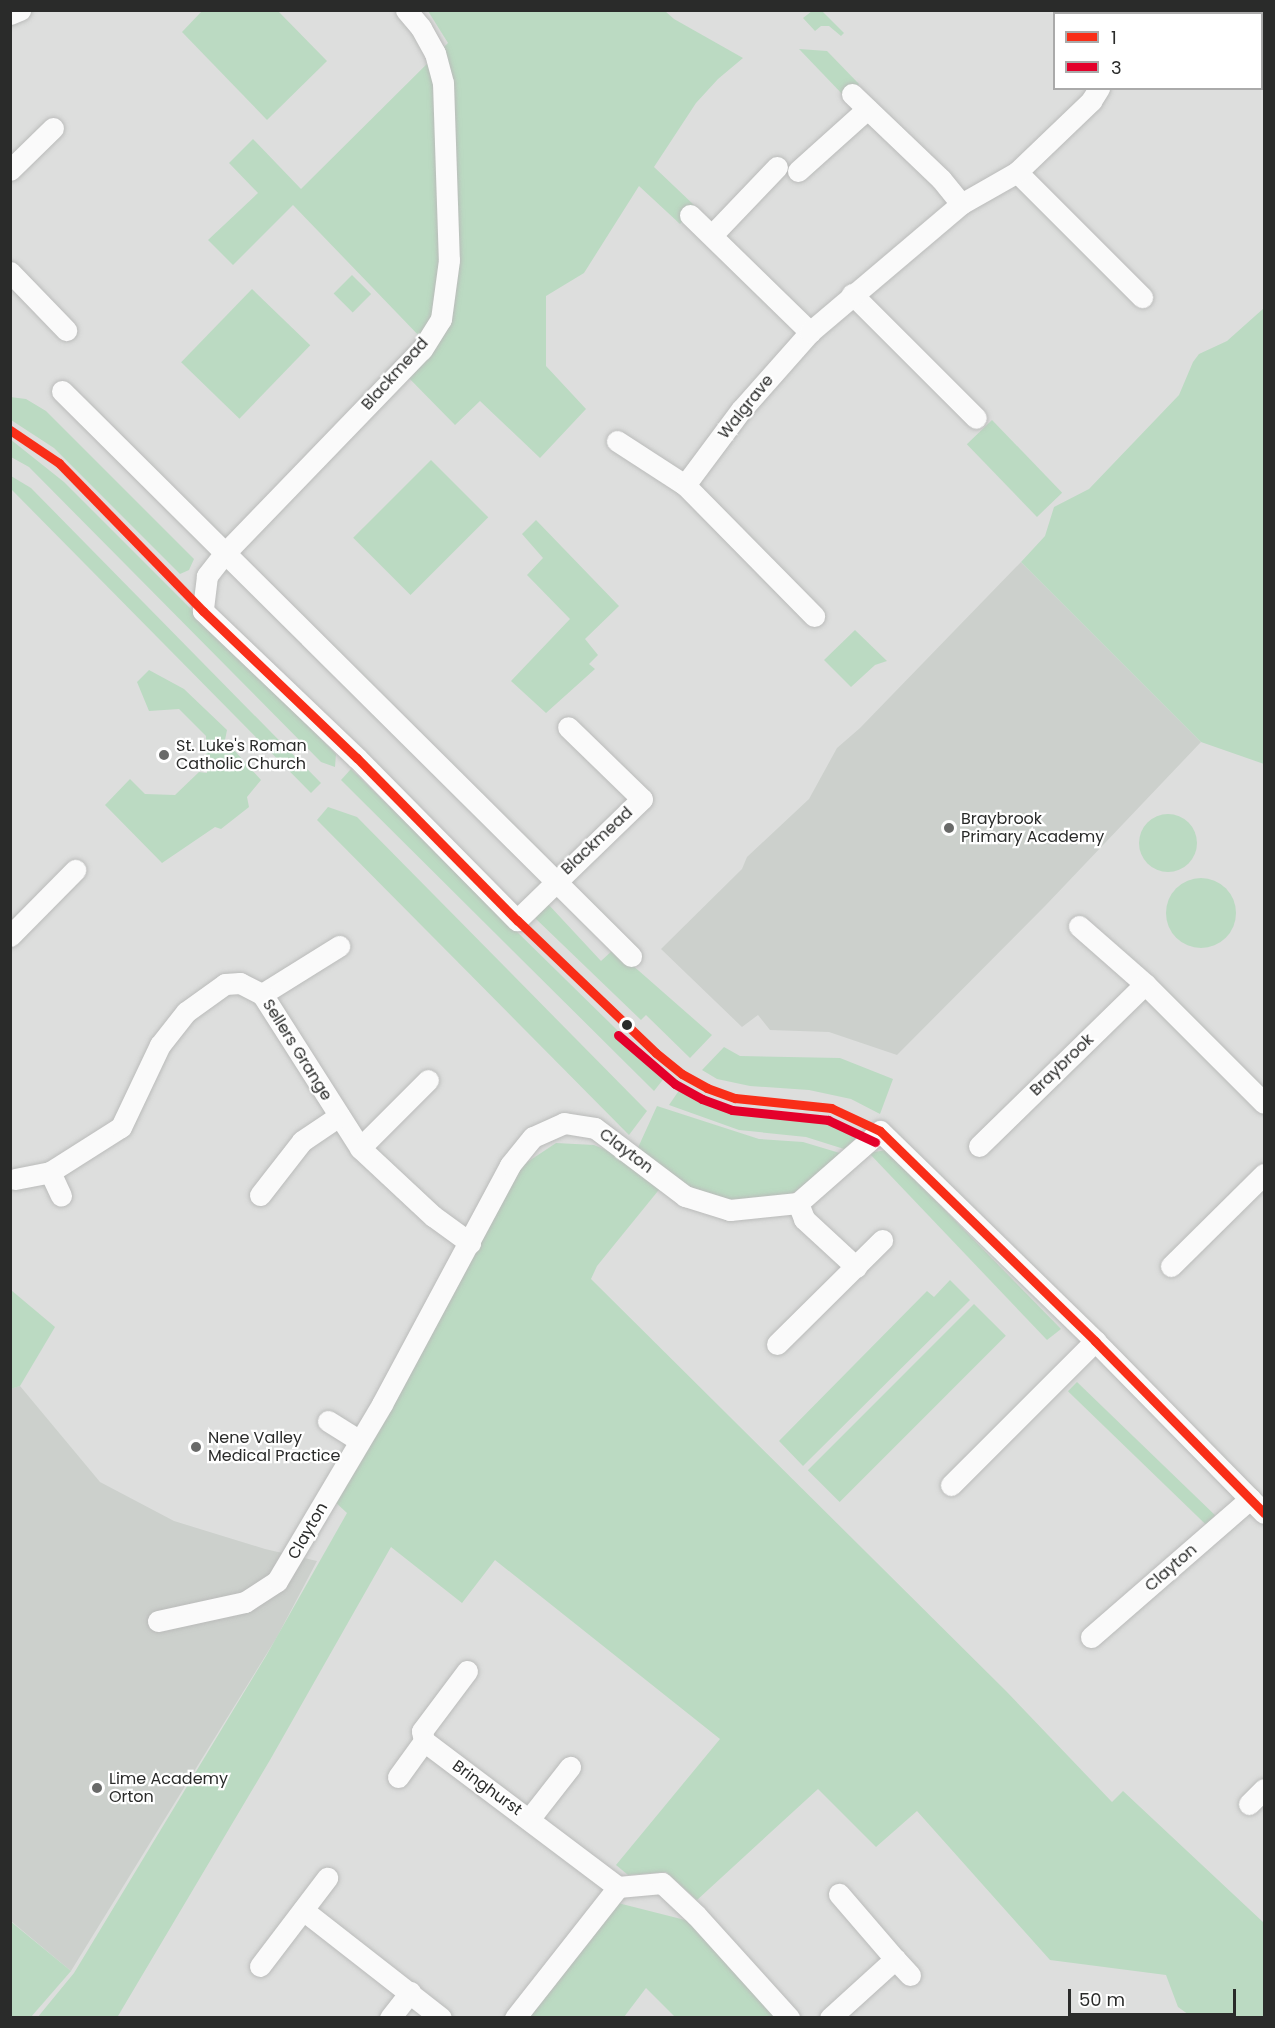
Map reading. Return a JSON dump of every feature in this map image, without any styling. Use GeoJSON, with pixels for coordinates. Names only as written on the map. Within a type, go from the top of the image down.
{"type":"FeatureCollection","features":[{"type":"Feature","properties":{"kind":"street"},"geometry":{"type":"LineString","coordinates":[[10,14],[20,10]]}},
{"type":"Feature","properties":{"kind":"street","name":"Blackmead"},"geometry":{"type":"LineString","coordinates":[[406,10],[421,28],[435,53],[443,83],[449,260],[441,319],[422,349],[224,554],[207,576],[203,611],[357,758],[517,920],[642,799],[568,727]]}},
{"type":"Feature","properties":{"kind":"street","name":"Walgrave"},"geometry":{"type":"LineString","coordinates":[[685,485],[741,410],[810,332],[852,294],[961,204],[1017,172],[1091,101],[1098,90]]}},
{"type":"Feature","properties":{"kind":"street"},"geometry":{"type":"LineString","coordinates":[[852,94],[941,179],[961,204]]}},
{"type":"Feature","properties":{"kind":"street"},"geometry":{"type":"LineString","coordinates":[[798,171],[867,109]]}},
{"type":"Feature","properties":{"kind":"street"},"geometry":{"type":"LineString","coordinates":[[10,170],[53,128]]}},
{"type":"Feature","properties":{"kind":"street"},"geometry":{"type":"LineString","coordinates":[[712,235],[777,167]]}},
{"type":"Feature","properties":{"kind":"street"},"geometry":{"type":"LineString","coordinates":[[1017,172],[1143,297]]}},
{"type":"Feature","properties":{"kind":"street"},"geometry":{"type":"LineString","coordinates":[[690,215],[810,332]]}},
{"type":"Feature","properties":{"kind":"street"},"geometry":{"type":"LineString","coordinates":[[10,272],[66,330]]}},
{"type":"Feature","properties":{"kind":"street"},"geometry":{"type":"LineString","coordinates":[[852,294],[976,418]]}},
{"type":"Feature","properties":{"kind":"street","name":"Blackmead"},"geometry":{"type":"LineString","coordinates":[[62,392],[631,956]]}},
{"type":"Feature","properties":{"kind":"street"},"geometry":{"type":"LineString","coordinates":[[617,441],[685,485],[814,616]]}},
{"type":"Feature","properties":{"kind":"street"},"geometry":{"type":"LineString","coordinates":[[10,936],[75,870]]}},
{"type":"Feature","properties":{"kind":"street"},"geometry":{"type":"LineString","coordinates":[[1079,926],[1146,984],[1264,1103]]}},
{"type":"Feature","properties":{"kind":"street"},"geometry":{"type":"LineString","coordinates":[[262,994],[339,946]]}},
{"type":"Feature","properties":{"kind":"street","name":"Sellers Grange"},"geometry":{"type":"LineString","coordinates":[[15,1179],[50,1172],[121,1127],[160,1045],[186,1012],[225,984],[240,983],[262,994],[360,1148],[433,1216],[470,1243]]}},
{"type":"Feature","properties":{"kind":"street","name":"Braybrook"},"geometry":{"type":"LineString","coordinates":[[979,1146],[1146,984]]}},
{"type":"Feature","properties":{"kind":"street"},"geometry":{"type":"LineString","coordinates":[[360,1148],[428,1080]]}},
{"type":"Feature","properties":{"kind":"street"},"geometry":{"type":"LineString","coordinates":[[260,1195],[302,1141],[339,1116]]}},
{"type":"Feature","properties":{"kind":"street","name":"Clayton"},"geometry":{"type":"LineString","coordinates":[[159,1621],[245,1602],[278,1581],[382,1404],[510,1165],[533,1137],[564,1123],[595,1128],[685,1196],[730,1210],[798,1203],[880,1131],[1095,1341],[1257,1506],[1091,1637]]}},
{"type":"Feature","properties":{"kind":"street"},"geometry":{"type":"LineString","coordinates":[[50,1172],[61,1196]]}},
{"type":"Feature","properties":{"kind":"street"},"geometry":{"type":"LineString","coordinates":[[1171,1266],[1264,1174]]}},
{"type":"Feature","properties":{"kind":"street"},"geometry":{"type":"LineString","coordinates":[[798,1203],[804,1219],[856,1267]]}},
{"type":"Feature","properties":{"kind":"street"},"geometry":{"type":"LineString","coordinates":[[777,1344],[882,1240]]}},
{"type":"Feature","properties":{"kind":"street"},"geometry":{"type":"LineString","coordinates":[[951,1485],[1095,1341]]}},
{"type":"Feature","properties":{"kind":"street"},"geometry":{"type":"LineString","coordinates":[[328,1420],[359,1440]]}},
{"type":"Feature","properties":{"kind":"street"},"geometry":{"type":"LineString","coordinates":[[398,1777],[424,1741],[422,1731],[467,1671]]}},
{"type":"Feature","properties":{"kind":"street","name":"Bringhurst"},"geometry":{"type":"LineString","coordinates":[[424,1741],[530,1818],[618,1887]]}},
{"type":"Feature","properties":{"kind":"street"},"geometry":{"type":"LineString","coordinates":[[530,1818],[570,1767]]}},
{"type":"Feature","properties":{"kind":"street"},"geometry":{"type":"LineString","coordinates":[[1249,1804],[1264,1789]]}},
{"type":"Feature","properties":{"kind":"street"},"geometry":{"type":"LineString","coordinates":[[260,1966],[327,1878]]}},
{"type":"Feature","properties":{"kind":"street"},"geometry":{"type":"LineString","coordinates":[[515,2018],[618,1887],[662,1883],[696,1916],[789,2018]]}},
{"type":"Feature","properties":{"kind":"street"},"geometry":{"type":"LineString","coordinates":[[839,1894],[910,1975]]}},
{"type":"Feature","properties":{"kind":"street"},"geometry":{"type":"LineString","coordinates":[[303,1910],[441,2018]]}},
{"type":"Feature","properties":{"kind":"street"},"geometry":{"type":"LineString","coordinates":[[830,2018],[896,1959]]}},
{"type":"Feature","properties":{"kind":"street"},"geometry":{"type":"LineString","coordinates":[[390,2018],[410,1992]]}},
{"type":"Feature","properties":{"kind":"shaded area","name":"Braybrook Primary Academy"},"geometry":{"type":"Polygon","coordinates":[[[1021,562],[1201,742],[1046,905],[897,1055],[829,1032],[770,1030],[758,1015],[742,1027],[661,949],[742,869],[747,857],[809,799],[837,748],[860,728],[1021,562]]]}},
{"type":"Feature","properties":{"kind":"shaded area","name":"Lime Academy Orton"},"geometry":{"type":"Polygon","coordinates":[[[20,1386],[100,1482],[174,1521],[265,1549],[317,1561],[277,1637],[71,1971],[11,1921],[10,1389],[20,1386]]]}},
{"type":"Feature","properties":{"kind":"green space"},"geometry":{"type":"Polygon","coordinates":[[[202,11],[278,11],[327,61],[267,120],[182,32],[202,11]]]}},
{"type":"Feature","properties":{"kind":"green space"},"geometry":{"type":"Polygon","coordinates":[[[428,11],[665,11],[674,19],[743,58],[718,79],[696,103],[654,167],[695,206],[680,224],[639,186],[584,273],[546,296],[546,366],[586,409],[540,458],[480,401],[455,425],[403,372],[423,340],[293,205],[233,265],[208,240],[258,193],[229,163],[253,139],[301,189],[448,43],[428,11]]]}},
{"type":"Feature","properties":{"kind":"green space"},"geometry":{"type":"Polygon","coordinates":[[[812,11],[822,11],[844,33],[841,36],[829,26],[821,26],[815,31],[803,18],[812,11]]]}},
{"type":"Feature","properties":{"kind":"green space"},"geometry":{"type":"Polygon","coordinates":[[[799,49],[827,51],[859,84],[845,97],[799,49]]]}},
{"type":"Feature","properties":{"kind":"green space"},"geometry":{"type":"Polygon","coordinates":[[[352,275],[371,294],[353,312],[334,293],[352,275]]]}},
{"type":"Feature","properties":{"kind":"green space"},"geometry":{"type":"Polygon","coordinates":[[[252,289],[310,345],[239,419],[181,362],[252,289]]]}},
{"type":"Feature","properties":{"kind":"green space"},"geometry":{"type":"Polygon","coordinates":[[[1264,308],[1264,764],[1201,742],[1021,562],[1045,536],[1054,507],[1089,489],[1179,395],[1193,362],[1199,354],[1227,341],[1264,308]]]}},
{"type":"Feature","properties":{"kind":"green space"},"geometry":{"type":"Polygon","coordinates":[[[10,397],[26,399],[46,411],[194,559],[189,570],[180,574],[54,448],[11,420],[10,397]]]}},
{"type":"Feature","properties":{"kind":"green space"},"geometry":{"type":"Polygon","coordinates":[[[992,420],[1062,493],[1037,517],[967,444],[992,420]]]}},
{"type":"Feature","properties":{"kind":"green space"},"geometry":{"type":"Polygon","coordinates":[[[10,439],[64,482],[336,754],[335,767],[321,762],[29,467],[11,457],[10,439]]]}},
{"type":"Feature","properties":{"kind":"green space"},"geometry":{"type":"Polygon","coordinates":[[[431,460],[488,517],[410,595],[353,538],[431,460]]]}},
{"type":"Feature","properties":{"kind":"green space"},"geometry":{"type":"Polygon","coordinates":[[[11,476],[31,488],[321,783],[311,793],[11,489],[11,476]]]}},
{"type":"Feature","properties":{"kind":"green space"},"geometry":{"type":"Polygon","coordinates":[[[536,520],[619,606],[585,639],[598,655],[589,664],[595,669],[546,713],[511,681],[570,619],[527,575],[543,558],[522,534],[536,520]]]}},
{"type":"Feature","properties":{"kind":"green space"},"geometry":{"type":"Polygon","coordinates":[[[855,630],[887,661],[875,665],[851,687],[824,660],[855,630]]]}},
{"type":"Feature","properties":{"kind":"green space"},"geometry":{"type":"Polygon","coordinates":[[[149,670],[184,689],[227,730],[225,740],[261,780],[247,797],[249,807],[221,829],[215,827],[162,863],[105,805],[130,779],[145,794],[175,795],[199,772],[207,773],[206,736],[179,709],[149,711],[137,682],[149,670]]]}},
{"type":"Feature","properties":{"kind":"green space"},"geometry":{"type":"Polygon","coordinates":[[[351,769],[665,1077],[654,1091],[341,780],[351,769]]]}},
{"type":"Feature","properties":{"kind":"green space"},"geometry":{"type":"Polygon","coordinates":[[[328,807],[357,817],[647,1111],[629,1135],[317,820],[328,807]]]}},
{"type":"Feature","properties":{"kind":"green space"},"geometry":{"type":"Polygon","coordinates":[[[1168,814],[1179,816],[1192,827],[1197,843],[1195,854],[1184,867],[1168,872],[1157,870],[1144,859],[1139,843],[1141,832],[1152,819],[1168,814]]]}},
{"type":"Feature","properties":{"kind":"green space"},"geometry":{"type":"Polygon","coordinates":[[[1208,878],[1221,884],[1230,893],[1234,899],[1236,913],[1234,927],[1226,938],[1215,946],[1194,948],[1176,938],[1168,927],[1166,906],[1176,888],[1187,880],[1208,878]]]}},
{"type":"Feature","properties":{"kind":"green space"},"geometry":{"type":"Polygon","coordinates":[[[548,904],[601,961],[614,949],[712,1035],[690,1058],[646,1015],[641,1020],[535,918],[548,904]]]}},
{"type":"Feature","properties":{"kind":"green space"},"geometry":{"type":"Polygon","coordinates":[[[724,1047],[740,1056],[840,1058],[893,1079],[880,1114],[851,1099],[809,1090],[750,1086],[717,1079],[702,1070],[724,1047]]]}},
{"type":"Feature","properties":{"kind":"green space"},"geometry":{"type":"Polygon","coordinates":[[[680,1089],[696,1099],[751,1112],[815,1116],[861,1134],[844,1149],[806,1137],[739,1130],[669,1105],[680,1089]]]}},
{"type":"Feature","properties":{"kind":"green space"},"geometry":{"type":"Polygon","coordinates":[[[657,1106],[759,1139],[803,1142],[843,1154],[791,1195],[727,1204],[679,1187],[636,1152],[657,1106]]]}},
{"type":"Feature","properties":{"kind":"green space"},"geometry":{"type":"Polygon","coordinates":[[[556,1143],[594,1145],[620,1156],[662,1186],[597,1266],[591,1279],[1006,1691],[1112,1802],[1123,1791],[1264,1923],[1264,2017],[1192,2017],[1178,2007],[1166,1975],[1050,1960],[917,1811],[876,1847],[818,1789],[697,1900],[666,1872],[628,1875],[616,1865],[720,1739],[495,1560],[462,1603],[391,1547],[270,1760],[118,2016],[37,2018],[74,1973],[266,1656],[347,1513],[332,1499],[484,1225],[523,1165],[556,1143]]]}},
{"type":"Feature","properties":{"kind":"green space"},"geometry":{"type":"Polygon","coordinates":[[[886,1150],[1061,1329],[1047,1340],[869,1153],[886,1150]]]}},
{"type":"Feature","properties":{"kind":"green space"},"geometry":{"type":"Polygon","coordinates":[[[950,1280],[970,1300],[803,1466],[779,1441],[927,1291],[934,1297],[950,1280]]]}},
{"type":"Feature","properties":{"kind":"green space"},"geometry":{"type":"Polygon","coordinates":[[[11,1290],[55,1327],[20,1386],[11,1389],[11,1290]]]}},
{"type":"Feature","properties":{"kind":"green space"},"geometry":{"type":"Polygon","coordinates":[[[974,1304],[1006,1336],[840,1502],[808,1470],[974,1304]]]}},
{"type":"Feature","properties":{"kind":"green space"},"geometry":{"type":"Polygon","coordinates":[[[1077,1382],[1215,1515],[1206,1525],[1068,1391],[1077,1382]]]}},
{"type":"Feature","properties":{"kind":"green space"},"geometry":{"type":"Polygon","coordinates":[[[618,1903],[689,1921],[776,2017],[675,2017],[646,1988],[624,2017],[528,2018],[618,1903]]]}},
{"type":"Feature","properties":{"kind":"green space"},"geometry":{"type":"Polygon","coordinates":[[[10,1921],[71,1971],[31,2017],[11,2017],[10,1921]]]}},
{"type":"Feature","properties":{"kind":"transit line","name":"1"},"geometry":{"type":"LineString","coordinates":[[10,430],[59,463],[203,611],[357,758],[517,920],[656,1053],[682,1074],[707,1088],[735,1098],[831,1108],[880,1131],[1095,1341],[1264,1513]]}},
{"type":"Feature","properties":{"kind":"transit line","name":"3"},"geometry":{"type":"LineString","coordinates":[[618,1035],[675,1084],[702,1099],[732,1110],[828,1120],[875,1142]]}},
{"type":"Feature","properties":{"kind":"place","name":"St. Luke's Roman Catholic Church"},"geometry":{"type":"Point","coordinates":[164,755]}},
{"type":"Feature","properties":{"kind":"place","name":"Braybrook Primary Academy"},"geometry":{"type":"Point","coordinates":[949,828]}},
{"type":"Feature","properties":{"kind":"place","name":"Nene Valley Medical Practice"},"geometry":{"type":"Point","coordinates":[196,1447]}},
{"type":"Feature","properties":{"kind":"place","name":"Lime Academy Orton"},"geometry":{"type":"Point","coordinates":[97,1788]}}]}
